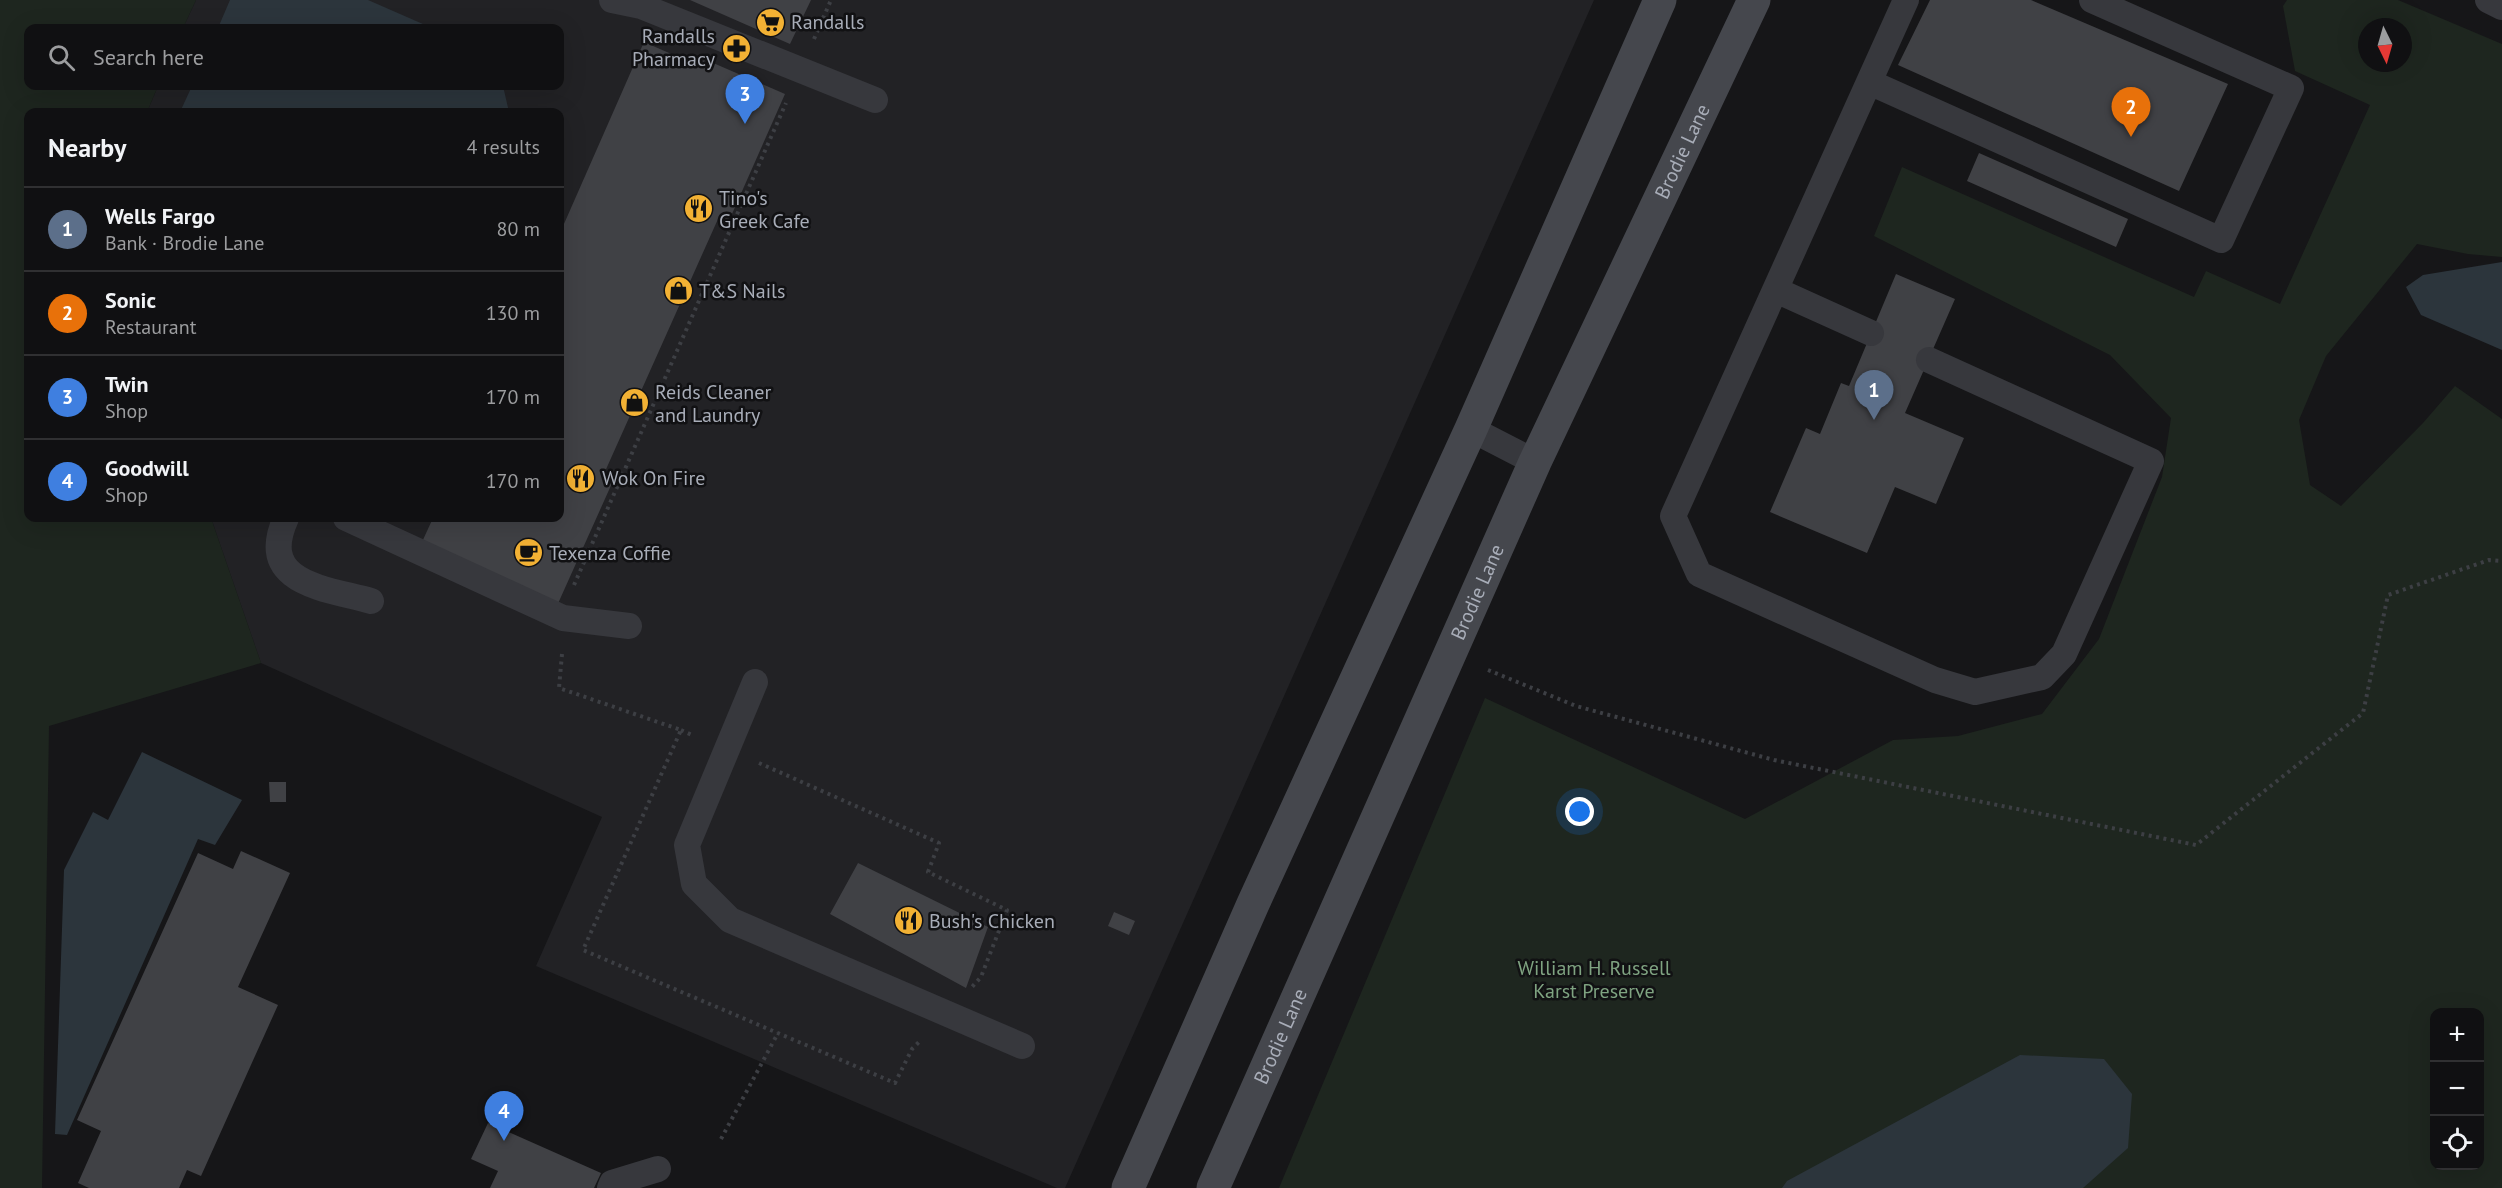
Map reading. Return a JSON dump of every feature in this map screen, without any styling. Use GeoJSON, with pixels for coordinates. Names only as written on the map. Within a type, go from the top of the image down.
{"type":"FeatureCollection","features":[{"type":"Feature","properties":{"kind":"main road"},"geometry":{"type":"LineString","coordinates":[[1128,1188],[1253,904],[1472,429],[1660,0]]}},
{"type":"Feature","properties":{"kind":"main road","name":"Brodie Lane"},"geometry":{"type":"LineString","coordinates":[[1213,1188],[1535,462],[1754,0]]}},
{"type":"Feature","properties":{"kind":"lane"},"geometry":{"type":"LineString","coordinates":[[612,0],[641,6],[875,99]]}},
{"type":"Feature","properties":{"kind":"lane"},"geometry":{"type":"LineString","coordinates":[[1906,0],[1673,516],[1699,574],[1935,680],[1975,692],[2042,677],[2064,654],[2151,461],[1929,360]]}},
{"type":"Feature","properties":{"kind":"lane"},"geometry":{"type":"LineString","coordinates":[[1869,82],[2221,240],[2291,88],[2092,0]]}},
{"type":"Feature","properties":{"kind":"lane"},"geometry":{"type":"LineString","coordinates":[[2488,0],[2502,7]]}},
{"type":"Feature","properties":{"kind":"lane"},"geometry":{"type":"LineString","coordinates":[[1776,290],[1871,333]]}},
{"type":"Feature","properties":{"kind":"lane"},"geometry":{"type":"LineString","coordinates":[[1472,429],[1535,462]]}},
{"type":"Feature","properties":{"kind":"lane"},"geometry":{"type":"LineString","coordinates":[[285,522],[278,546],[285,568],[298,580],[371,601]]}},
{"type":"Feature","properties":{"kind":"lane"},"geometry":{"type":"LineString","coordinates":[[355,522],[564,618],[629,626]]}},
{"type":"Feature","properties":{"kind":"lane"},"geometry":{"type":"LineString","coordinates":[[755,682],[687,845],[694,884],[730,920],[1023,1046]]}},
{"type":"Feature","properties":{"kind":"lane"},"geometry":{"type":"LineString","coordinates":[[609,1188],[612,1183],[658,1169]]}},
{"type":"Feature","properties":{"kind":"path"},"geometry":{"type":"LineString","coordinates":[[681,730],[583,950],[895,1083],[912,1049],[981,977],[1007,910],[928,872],[939,843],[681,730],[559,688],[564,606],[800,71]]}},
{"type":"Feature","properties":{"kind":"path"},"geometry":{"type":"LineString","coordinates":[[1488,670],[1576,706],[1774,760],[2196,845],[2363,713],[2388,596],[2489,560],[2502,561]]}},
{"type":"Feature","properties":{"kind":"path"},"geometry":{"type":"LineString","coordinates":[[722,1139],[778,1033]]}},
{"type":"Feature","properties":{"kind":"shaded area"},"geometry":{"type":"Polygon","coordinates":[[[196,0],[1594,0],[1065,1188],[1057,1188],[536,966],[602,817],[261,663],[212,522],[564,522],[564,108],[149,108],[156,90],[564,90],[564,24],[185,24],[196,0]]]}},
{"type":"Feature","properties":{"kind":"shaded area"},"geometry":{"type":"Polygon","coordinates":[[[230,0],[368,0],[423,24],[220,24],[230,0]]]}},
{"type":"Feature","properties":{"kind":"shaded area"},"geometry":{"type":"Polygon","coordinates":[[[190,90],[504,90],[508,108],[182,108],[190,90]]]}},
{"type":"Feature","properties":{"kind":"shaded area"},"geometry":{"type":"Polygon","coordinates":[[[2502,262],[2502,350],[2421,315],[2406,287],[2423,275],[2502,262]]]}},
{"type":"Feature","properties":{"kind":"shaded area"},"geometry":{"type":"Polygon","coordinates":[[[142,752],[242,800],[215,845],[198,839],[67,1135],[55,1134],[64,870],[93,812],[108,820],[142,752]]]}},
{"type":"Feature","properties":{"kind":"shaded area"},"geometry":{"type":"Polygon","coordinates":[[[2020,1055],[2104,1059],[2132,1094],[2128,1148],[2083,1188],[1782,1188],[1787,1181],[2020,1055]]]}},
{"type":"Feature","properties":{"kind":"green space"},"geometry":{"type":"Polygon","coordinates":[[[0,0],[196,0],[185,24],[24,24],[24,90],[156,90],[149,108],[24,108],[24,522],[212,522],[261,663],[49,726],[42,1188],[0,1188],[0,0]]]}},
{"type":"Feature","properties":{"kind":"green space","name":"William H. Russell Karst Preserve"},"geometry":{"type":"Polygon","coordinates":[[[2287,0],[2398,0],[2502,44],[2502,257],[2468,254],[2417,244],[2326,356],[2299,420],[2310,485],[2341,506],[2423,423],[2455,386],[2502,419],[2502,1188],[1279,1188],[1485,698],[1745,819],[1893,740],[1958,736],[2042,714],[2099,639],[2162,477],[2171,418],[2110,355],[1874,236],[1902,167],[2194,297],[2206,271],[2280,304],[2370,105],[2295,71],[2283,6],[2287,0]]]}},
{"type":"Feature","properties":{"kind":"building","name":"Randalls"},"geometry":{"type":"Polygon","coordinates":[[[690,0],[811,0],[790,44],[690,0]]]}},
{"type":"Feature","properties":{"kind":"building"},"geometry":{"type":"Polygon","coordinates":[[[1930,0],[2031,0],[2228,84],[2179,191],[1898,65],[1930,0]]]}},
{"type":"Feature","properties":{"kind":"building"},"geometry":{"type":"Polygon","coordinates":[[[644,42],[701,67],[704,59],[785,94],[728,223],[718,219],[603,476],[613,481],[556,608],[422,542],[431,522],[564,522],[564,224],[644,42]]]}},
{"type":"Feature","properties":{"kind":"building"},"geometry":{"type":"Polygon","coordinates":[[[1979,153],[2128,219],[2116,247],[1967,181],[1979,153]]]}},
{"type":"Feature","properties":{"kind":"building"},"geometry":{"type":"Polygon","coordinates":[[[1896,274],[1955,299],[1905,413],[1964,438],[1936,504],[1895,487],[1867,553],[1770,512],[1806,428],[1820,434],[1841,383],[1849,386],[1896,274]]]}},
{"type":"Feature","properties":{"kind":"building"},"geometry":{"type":"Polygon","coordinates":[[[269,782],[286,782],[286,802],[270,802],[269,782]]]}},
{"type":"Feature","properties":{"kind":"building"},"geometry":{"type":"Polygon","coordinates":[[[241,851],[290,873],[238,987],[278,1005],[201,1176],[187,1170],[179,1188],[89,1188],[78,1183],[101,1131],[77,1120],[198,853],[233,869],[241,851]]]}},
{"type":"Feature","properties":{"kind":"building","name":"Bush's Chicken"},"geometry":{"type":"Polygon","coordinates":[[[858,863],[988,927],[966,988],[830,914],[858,863]]]}},
{"type":"Feature","properties":{"kind":"building"},"geometry":{"type":"Polygon","coordinates":[[[1114,912],[1135,921],[1129,935],[1108,926],[1114,912]]]}},
{"type":"Feature","properties":{"kind":"building"},"geometry":{"type":"Polygon","coordinates":[[[488,1123],[601,1173],[594,1188],[490,1188],[498,1171],[471,1159],[488,1123]]]}},
{"type":"Feature","properties":{"kind":"place","name":"Randalls"},"geometry":{"type":"Point","coordinates":[770,22]}},
{"type":"Feature","properties":{"kind":"place","name":"Randalls Pharmacy"},"geometry":{"type":"Point","coordinates":[736,48]}},
{"type":"Feature","properties":{"kind":"place","name":"Twin"},"geometry":{"type":"Point","coordinates":[745,124]}},
{"type":"Feature","properties":{"kind":"place","name":"Sonic"},"geometry":{"type":"Point","coordinates":[2131,137]}},
{"type":"Feature","properties":{"kind":"place","name":"Tino's Greek Cafe"},"geometry":{"type":"Point","coordinates":[698,209]}},
{"type":"Feature","properties":{"kind":"place","name":"T&S Nails"},"geometry":{"type":"Point","coordinates":[678,291]}},
{"type":"Feature","properties":{"kind":"place","name":"Reids Cleaner and Laundry"},"geometry":{"type":"Point","coordinates":[634,403]}},
{"type":"Feature","properties":{"kind":"place","name":"Wells Fargo"},"geometry":{"type":"Point","coordinates":[1874,420]}},
{"type":"Feature","properties":{"kind":"place","name":"Wok On Fire"},"geometry":{"type":"Point","coordinates":[581,478]}},
{"type":"Feature","properties":{"kind":"place","name":"Texenza Coffie"},"geometry":{"type":"Point","coordinates":[528,553]}},
{"type":"Feature","properties":{"kind":"place","name":"Bush's Chicken"},"geometry":{"type":"Point","coordinates":[908,921]}},
{"type":"Feature","properties":{"kind":"place","name":"Goodwill"},"geometry":{"type":"Point","coordinates":[504,1141]}}]}
